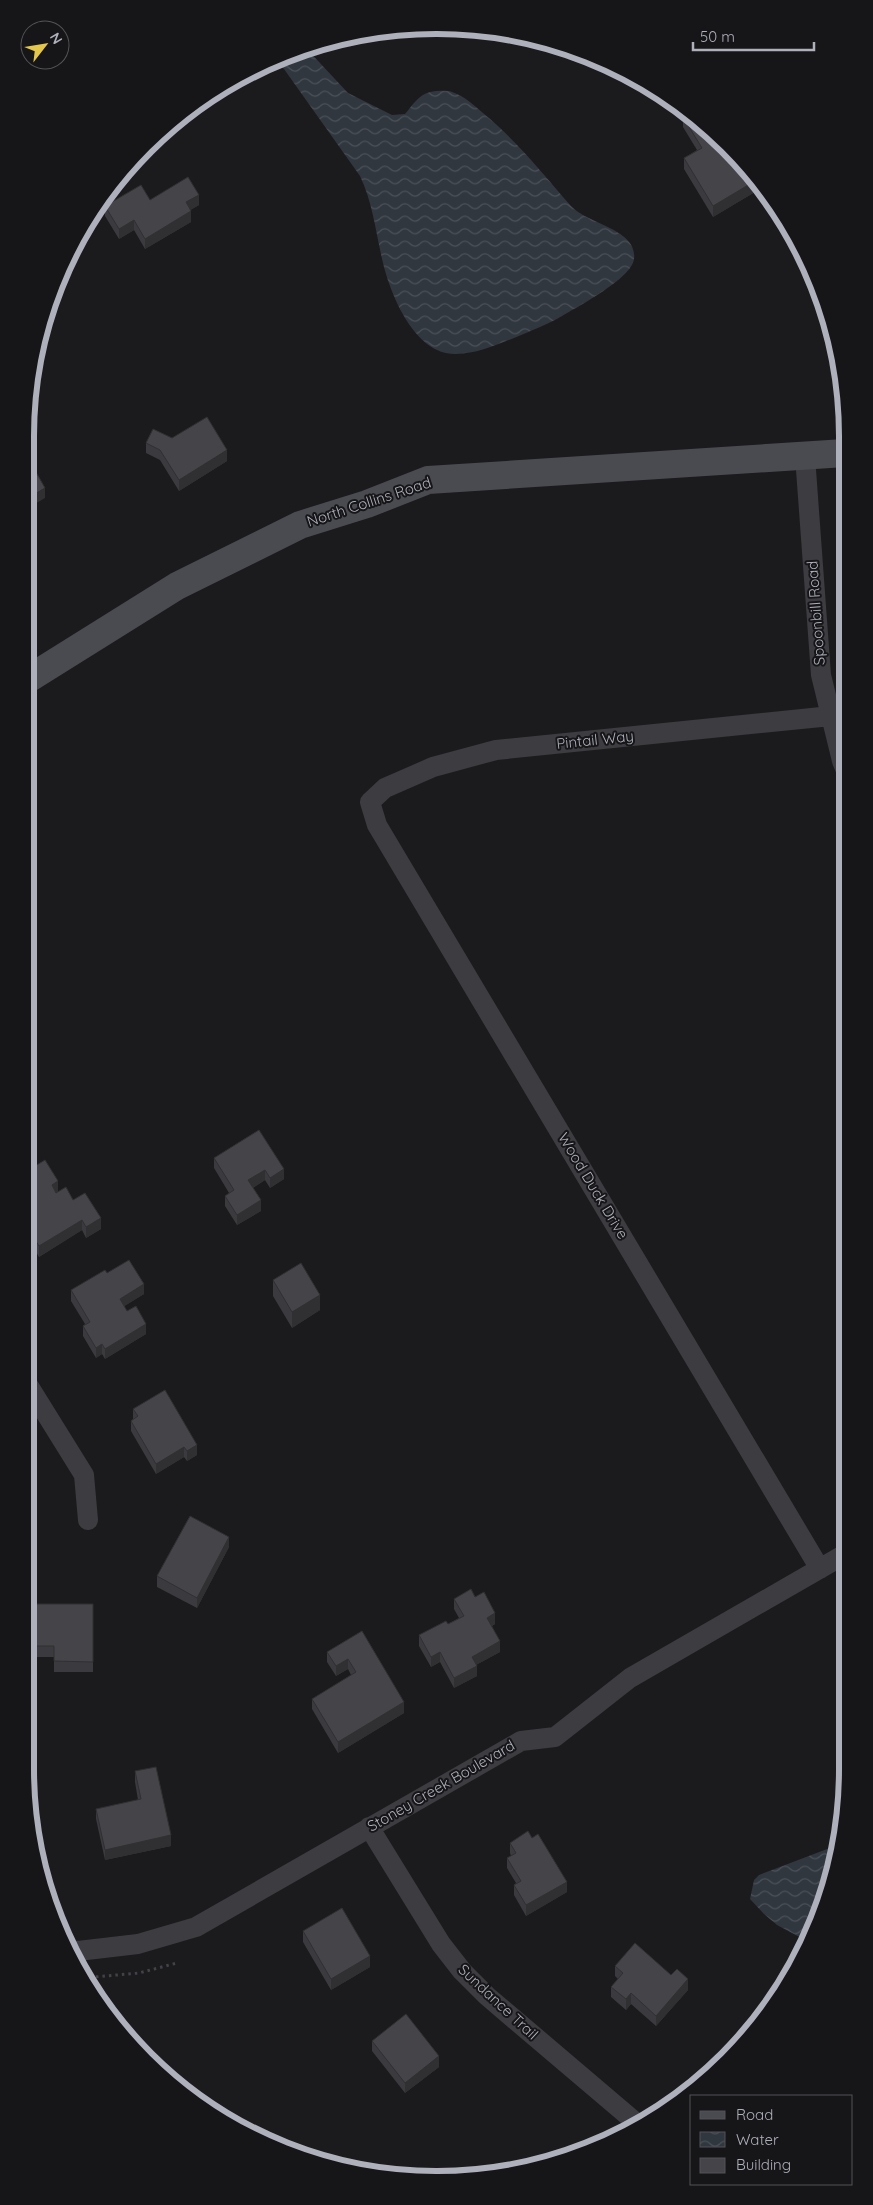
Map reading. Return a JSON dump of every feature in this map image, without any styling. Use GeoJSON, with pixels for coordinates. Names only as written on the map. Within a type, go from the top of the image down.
{"type":"FeatureCollection","features":[{"type":"Feature","properties":{"kind":"street","name":"North Collins Road"},"geometry":{"type":"LineString","coordinates":[[34,668],[177,586],[300,525],[367,504],[428,480],[839,453]]}},
{"type":"Feature","properties":{"kind":"street","name":"Spoonbill Road"},"geometry":{"type":"LineString","coordinates":[[805,456],[821,674],[839,749]]}},
{"type":"Feature","properties":{"kind":"street","name":"Pintail Way"},"geometry":{"type":"LineString","coordinates":[[370,802],[385,788],[433,767],[496,750],[831,716]]}},
{"type":"Feature","properties":{"kind":"street","name":"Wood Duck Drive"},"geometry":{"type":"LineString","coordinates":[[370,802],[377,825],[820,1569]]}},
{"type":"Feature","properties":{"kind":"street"},"geometry":{"type":"LineString","coordinates":[[34,1394],[84,1475],[88,1520]]}},
{"type":"Feature","properties":{"kind":"street","name":"Stoney Creek Boulevard"},"geometry":{"type":"LineString","coordinates":[[77,1951],[138,1944],[196,1927],[520,1741],[555,1737],[630,1678],[839,1557]]}},
{"type":"Feature","properties":{"kind":"street","name":"Sundance Trail"},"geometry":{"type":"LineString","coordinates":[[369,1828],[441,1944],[462,1971],[487,1996],[633,2120]]}},
{"type":"Feature","properties":{"kind":"path"},"geometry":{"type":"LineString","coordinates":[[93,1977],[139,1973],[177,1963]]}},
{"type":"Feature","properties":{"kind":"water"},"geometry":{"type":"Polygon","coordinates":[[[311,54],[348,93],[392,115],[405,114],[419,98],[430,92],[450,91],[465,98],[507,135],[571,206],[588,218],[620,234],[628,241],[633,249],[634,259],[631,266],[615,283],[580,306],[550,322],[500,343],[463,354],[441,352],[428,345],[407,321],[392,291],[383,263],[371,208],[360,176],[280,65],[311,54]]]}},
{"type":"Feature","properties":{"kind":"water"},"geometry":{"type":"Polygon","coordinates":[[[832,1847],[818,1898],[802,1938],[777,1925],[750,1899],[754,1880],[759,1875],[832,1847]]]}},
{"type":"Feature","properties":{"kind":"building"},"geometry":{"type":"Polygon","coordinates":[[[684,119],[721,152],[750,184],[713,206],[684,158],[702,148],[684,119]]]}},
{"type":"Feature","properties":{"kind":"building"},"geometry":{"type":"Polygon","coordinates":[[[188,177],[199,195],[186,202],[191,211],[145,239],[134,220],[119,229],[106,207],[141,185],[150,200],[188,177]]]}},
{"type":"Feature","properties":{"kind":"building"},"geometry":{"type":"Polygon","coordinates":[[[207,417],[227,450],[179,480],[160,450],[146,443],[153,429],[172,438],[207,417]]]}},
{"type":"Feature","properties":{"kind":"building"},"geometry":{"type":"Polygon","coordinates":[[[34,469],[45,488],[34,494],[34,469]]]}},
{"type":"Feature","properties":{"kind":"building"},"geometry":{"type":"Polygon","coordinates":[[[259,1130],[284,1169],[270,1178],[265,1170],[248,1180],[261,1200],[237,1215],[225,1196],[234,1190],[214,1158],[259,1130]]]}},
{"type":"Feature","properties":{"kind":"building"},"geometry":{"type":"Polygon","coordinates":[[[45,1160],[58,1181],[52,1185],[56,1193],[66,1187],[73,1200],[85,1193],[101,1218],[86,1227],[82,1220],[39,1246],[34,1238],[34,1167],[45,1160]]]}},
{"type":"Feature","properties":{"kind":"building"},"geometry":{"type":"Polygon","coordinates":[[[129,1260],[144,1284],[120,1299],[127,1311],[136,1306],[146,1324],[105,1349],[102,1344],[96,1348],[83,1326],[90,1322],[71,1290],[105,1270],[107,1273],[129,1260]]]}},
{"type":"Feature","properties":{"kind":"building"},"geometry":{"type":"Polygon","coordinates":[[[301,1263],[320,1295],[292,1312],[273,1280],[301,1263]]]}},
{"type":"Feature","properties":{"kind":"building"},"geometry":{"type":"Polygon","coordinates":[[[165,1390],[197,1445],[187,1451],[184,1447],[156,1464],[131,1421],[138,1416],[133,1409],[165,1390]]]}},
{"type":"Feature","properties":{"kind":"building"},"geometry":{"type":"Polygon","coordinates":[[[190,1516],[229,1537],[197,1598],[157,1576],[190,1516]]]}},
{"type":"Feature","properties":{"kind":"building"},"geometry":{"type":"Polygon","coordinates":[[[471,1589],[475,1597],[484,1592],[495,1613],[487,1618],[500,1641],[472,1657],[477,1666],[454,1678],[440,1652],[431,1657],[419,1635],[446,1621],[448,1624],[464,1616],[454,1599],[471,1589]]]}},
{"type":"Feature","properties":{"kind":"building"},"geometry":{"type":"Polygon","coordinates":[[[34,1604],[93,1604],[93,1662],[54,1661],[54,1646],[34,1646],[34,1604]]]}},
{"type":"Feature","properties":{"kind":"building"},"geometry":{"type":"Polygon","coordinates":[[[362,1631],[404,1702],[338,1742],[312,1699],[356,1672],[348,1659],[336,1666],[327,1652],[362,1631]]]}},
{"type":"Feature","properties":{"kind":"building"},"geometry":{"type":"Polygon","coordinates":[[[156,1767],[171,1835],[105,1850],[96,1809],[141,1799],[135,1771],[156,1767]]]}},
{"type":"Feature","properties":{"kind":"building"},"geometry":{"type":"Polygon","coordinates":[[[528,1831],[532,1838],[538,1834],[567,1882],[526,1905],[514,1885],[521,1881],[507,1858],[516,1853],[510,1843],[528,1831]]]}},
{"type":"Feature","properties":{"kind":"building"},"geometry":{"type":"Polygon","coordinates":[[[342,1908],[370,1956],[331,1979],[303,1931],[342,1908]]]}},
{"type":"Feature","properties":{"kind":"building"},"geometry":{"type":"Polygon","coordinates":[[[635,1943],[671,1975],[677,1969],[688,1979],[656,2016],[631,1993],[626,1999],[611,1987],[623,1973],[615,1966],[635,1943]]]}},
{"type":"Feature","properties":{"kind":"building"},"geometry":{"type":"Polygon","coordinates":[[[406,2014],[439,2056],[405,2083],[372,2041],[406,2014]]]}}]}
